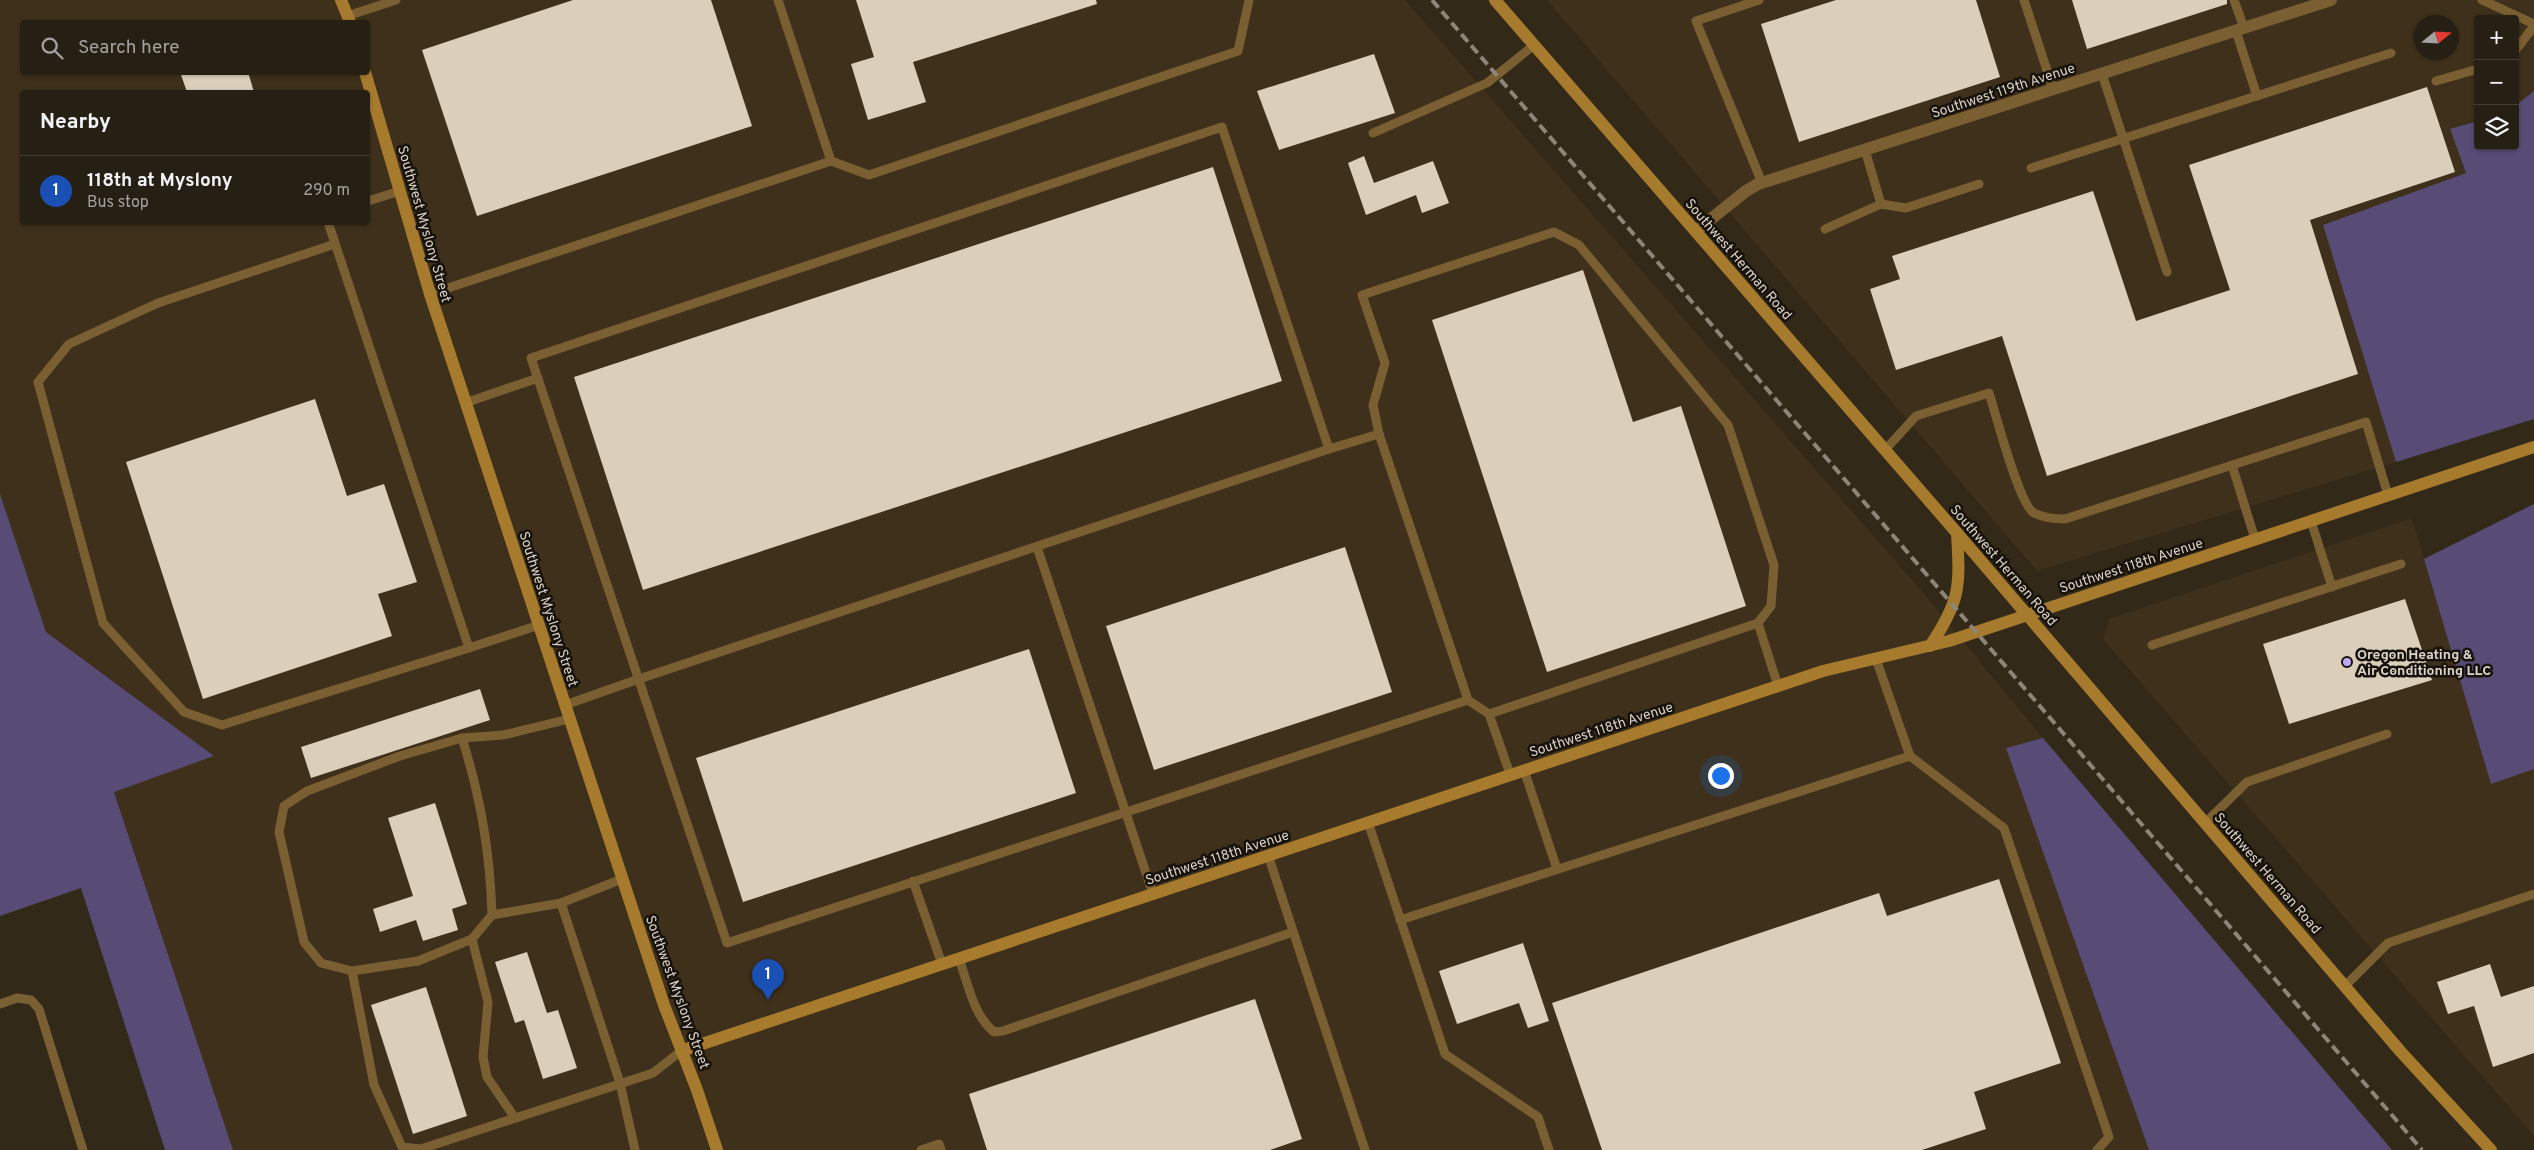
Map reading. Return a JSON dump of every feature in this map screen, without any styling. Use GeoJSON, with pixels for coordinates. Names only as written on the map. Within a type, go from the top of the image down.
{"type":"FeatureCollection","features":[{"type":"Feature","properties":{"kind":"street"},"geometry":{"type":"LineString","coordinates":[[341,0],[349,19]]}},
{"type":"Feature","properties":{"kind":"street","name":"Southwest Herman Road"},"geometry":{"type":"LineString","coordinates":[[1496,0],[1957,533],[2025,615],[2345,986],[2491,1150]]}},
{"type":"Feature","properties":{"kind":"street","name":"Southwest 119th Avenue"},"geometry":{"type":"LineString","coordinates":[[1696,231],[1746,191],[1762,183],[2331,0]]}},
{"type":"Feature","properties":{"kind":"street","name":"Southwest Myslony Street"},"geometry":{"type":"LineString","coordinates":[[367,75],[430,294],[465,402],[622,879],[681,1051],[718,1150]]}},
{"type":"Feature","properties":{"kind":"street","name":"Southwest 118th Avenue"},"geometry":{"type":"LineString","coordinates":[[681,1051],[1823,671],[1930,646],[2534,447]]}},
{"type":"Feature","properties":{"kind":"street"},"geometry":{"type":"LineString","coordinates":[[1930,646],[1954,606],[1959,573],[1957,533]]}},
{"type":"Feature","properties":{"kind":"lane"},"geometry":{"type":"LineString","coordinates":[[349,19],[396,0]]}},
{"type":"Feature","properties":{"kind":"lane"},"geometry":{"type":"LineString","coordinates":[[778,0],[831,161]]}},
{"type":"Feature","properties":{"kind":"lane"},"geometry":{"type":"LineString","coordinates":[[430,294],[831,161],[869,175],[1238,50],[1249,0]]}},
{"type":"Feature","properties":{"kind":"lane"},"geometry":{"type":"LineString","coordinates":[[1759,0],[1696,21],[1762,183]]}},
{"type":"Feature","properties":{"kind":"lane"},"geometry":{"type":"LineString","coordinates":[[2024,0],[2054,89]]}},
{"type":"Feature","properties":{"kind":"lane"},"geometry":{"type":"LineString","coordinates":[[2234,0],[2257,96]]}},
{"type":"Feature","properties":{"kind":"lane"},"geometry":{"type":"LineString","coordinates":[[2482,0],[2534,25],[2519,46]]}},
{"type":"Feature","properties":{"kind":"lane"},"geometry":{"type":"LineString","coordinates":[[1373,133],[1486,83],[1534,45]]}},
{"type":"Feature","properties":{"kind":"lane"},"geometry":{"type":"LineString","coordinates":[[2031,168],[2391,53]]}},
{"type":"Feature","properties":{"kind":"lane"},"geometry":{"type":"LineString","coordinates":[[2436,81],[2474,70]]}},
{"type":"Feature","properties":{"kind":"lane"},"geometry":{"type":"LineString","coordinates":[[2102,74],[2167,272]]}},
{"type":"Feature","properties":{"kind":"lane"},"geometry":{"type":"LineString","coordinates":[[1330,449],[1222,127],[531,358],[726,943],[1468,700]]}},
{"type":"Feature","properties":{"kind":"lane"},"geometry":{"type":"LineString","coordinates":[[1865,150],[1880,204]]}},
{"type":"Feature","properties":{"kind":"lane"},"geometry":{"type":"LineString","coordinates":[[1825,229],[1880,204],[1906,208],[1979,184]]}},
{"type":"Feature","properties":{"kind":"lane"},"geometry":{"type":"LineString","coordinates":[[370,200],[400,190]]}},
{"type":"Feature","properties":{"kind":"lane"},"geometry":{"type":"LineString","coordinates":[[329,225],[469,648]]}},
{"type":"Feature","properties":{"kind":"lane"},"geometry":{"type":"LineString","coordinates":[[1489,714],[1758,623],[1771,606],[1774,565],[1728,425],[1578,245],[1554,232],[1362,295],[1385,363],[1373,405],[1379,434],[1468,700],[1489,714],[1510,774]]}},
{"type":"Feature","properties":{"kind":"lane"},"geometry":{"type":"LineString","coordinates":[[335,244],[158,303],[69,344],[38,382],[103,622],[184,712],[222,724],[539,625]]}},
{"type":"Feature","properties":{"kind":"lane"},"geometry":{"type":"LineString","coordinates":[[465,402],[538,378]]}},
{"type":"Feature","properties":{"kind":"lane"},"geometry":{"type":"LineString","coordinates":[[1885,450],[1916,416],[1990,393],[2021,495],[2033,513],[2051,519],[2065,518],[2366,422],[2388,495]]}},
{"type":"Feature","properties":{"kind":"lane"},"geometry":{"type":"LineString","coordinates":[[565,704],[1379,434]]}},
{"type":"Feature","properties":{"kind":"lane"},"geometry":{"type":"LineString","coordinates":[[2232,465],[2255,540]]}},
{"type":"Feature","properties":{"kind":"lane"},"geometry":{"type":"LineString","coordinates":[[2311,521],[2332,586]]}},
{"type":"Feature","properties":{"kind":"lane"},"geometry":{"type":"LineString","coordinates":[[1038,546],[1153,894]]}},
{"type":"Feature","properties":{"kind":"lane"},"geometry":{"type":"LineString","coordinates":[[2152,645],[2401,564]]}},
{"type":"Feature","properties":{"kind":"lane"},"geometry":{"type":"LineString","coordinates":[[1758,623],[1778,686]]}},
{"type":"Feature","properties":{"kind":"lane"},"geometry":{"type":"LineString","coordinates":[[1876,659],[1910,756],[2004,828],[2109,1137],[2096,1150]]}},
{"type":"Feature","properties":{"kind":"lane"},"geometry":{"type":"LineString","coordinates":[[462,738],[478,790],[491,868],[492,915],[472,940],[418,961],[352,971],[321,963],[304,942],[279,832],[284,806],[307,790],[400,756],[462,738],[503,735],[569,719]]}},
{"type":"Feature","properties":{"kind":"lane"},"geometry":{"type":"LineString","coordinates":[[2205,823],[2247,782],[2386,734]]}},
{"type":"Feature","properties":{"kind":"lane"},"geometry":{"type":"LineString","coordinates":[[1400,920],[1910,756]]}},
{"type":"Feature","properties":{"kind":"lane"},"geometry":{"type":"LineString","coordinates":[[1524,770],[1557,870]]}},
{"type":"Feature","properties":{"kind":"lane"},"geometry":{"type":"LineString","coordinates":[[1368,822],[1445,1054],[1538,1117],[1549,1150]]}},
{"type":"Feature","properties":{"kind":"lane"},"geometry":{"type":"LineString","coordinates":[[1268,856],[1365,1150]]}},
{"type":"Feature","properties":{"kind":"lane"},"geometry":{"type":"LineString","coordinates":[[492,915],[561,903],[622,879]]}},
{"type":"Feature","properties":{"kind":"lane"},"geometry":{"type":"LineString","coordinates":[[913,881],[942,964]]}},
{"type":"Feature","properties":{"kind":"lane"},"geometry":{"type":"LineString","coordinates":[[2345,986],[2388,943],[2534,894]]}},
{"type":"Feature","properties":{"kind":"lane"},"geometry":{"type":"LineString","coordinates":[[561,903],[620,1083],[635,1150]]}},
{"type":"Feature","properties":{"kind":"lane"},"geometry":{"type":"LineString","coordinates":[[959,958],[976,1008],[984,1024],[994,1032],[1012,1028],[1293,932]]}},
{"type":"Feature","properties":{"kind":"lane"},"geometry":{"type":"LineString","coordinates":[[472,940],[488,1002],[483,1057],[488,1077],[515,1118]]}},
{"type":"Feature","properties":{"kind":"lane"},"geometry":{"type":"LineString","coordinates":[[352,971],[374,1085],[402,1146],[420,1149],[653,1073],[681,1051]]}},
{"type":"Feature","properties":{"kind":"lane"},"geometry":{"type":"LineString","coordinates":[[0,1004],[17,998],[31,1000],[39,1009],[83,1150]]}},
{"type":"Feature","properties":{"kind":"lane"},"geometry":{"type":"LineString","coordinates":[[921,1150],[939,1144],[941,1150]]}},
{"type":"Feature","properties":{"kind":"shaded area"},"geometry":{"type":"Polygon","coordinates":[[[0,0],[1405,0],[1914,582],[2043,738],[2007,748],[2149,1150],[233,1150],[114,791],[214,756],[46,632],[0,494],[0,0]]]}},
{"type":"Feature","properties":{"kind":"shaded area"},"geometry":{"type":"Polygon","coordinates":[[[1547,0],[2534,0],[2534,91],[2519,103],[2519,15],[2474,15],[2474,122],[2450,129],[2466,173],[2323,225],[2396,462],[2037,571],[1547,0]]]}},
{"type":"Feature","properties":{"kind":"shaded area"},"geometry":{"type":"Polygon","coordinates":[[[2534,91],[2534,419],[2396,462],[2323,225],[2466,173],[2450,129],[2474,122],[2474,150],[2519,150],[2519,103],[2534,91]]]}},
{"type":"Feature","properties":{"kind":"shaded area"},"geometry":{"type":"Polygon","coordinates":[[[0,494],[46,632],[214,756],[114,792],[233,1150],[165,1150],[81,888],[0,916],[0,494]]]}},
{"type":"Feature","properties":{"kind":"shaded area"},"geometry":{"type":"Polygon","coordinates":[[[2534,504],[2534,769],[2491,784],[2424,559],[2534,504]]]}},
{"type":"Feature","properties":{"kind":"shaded area"},"geometry":{"type":"Polygon","coordinates":[[[2412,518],[2491,783],[2534,769],[2534,1136],[2103,639],[2109,619],[2412,518]]]}},
{"type":"Feature","properties":{"kind":"shaded area"},"geometry":{"type":"Polygon","coordinates":[[[2043,738],[2392,1150],[2149,1150],[2006,748],[2043,738]]]}},
{"type":"Feature","properties":{"kind":"building"},"geometry":{"type":"Polygon","coordinates":[[[573,0],[711,0],[752,126],[477,216],[422,50],[573,0]]]}},
{"type":"Feature","properties":{"kind":"building"},"geometry":{"type":"Polygon","coordinates":[[[856,0],[1096,0],[1097,4],[913,62],[926,102],[868,120],[851,64],[874,57],[856,0]]]}},
{"type":"Feature","properties":{"kind":"building"},"geometry":{"type":"Polygon","coordinates":[[[1836,0],[1976,0],[2000,77],[1799,142],[1761,24],[1836,0]]]}},
{"type":"Feature","properties":{"kind":"building"},"geometry":{"type":"Polygon","coordinates":[[[2072,0],[2227,0],[2227,4],[2087,49],[2072,0]]]}},
{"type":"Feature","properties":{"kind":"building"},"geometry":{"type":"Polygon","coordinates":[[[1374,54],[1395,113],[1279,150],[1257,91],[1374,54]]]}},
{"type":"Feature","properties":{"kind":"building"},"geometry":{"type":"Polygon","coordinates":[[[181,75],[249,75],[253,90],[186,90],[181,75]]]}},
{"type":"Feature","properties":{"kind":"building"},"geometry":{"type":"Polygon","coordinates":[[[2427,87],[2455,172],[2310,220],[2358,374],[2047,476],[2002,336],[1896,370],[1870,289],[1900,279],[1892,256],[2093,191],[2136,321],[2230,290],[2189,165],[2427,87]]]}},
{"type":"Feature","properties":{"kind":"building"},"geometry":{"type":"Polygon","coordinates":[[[1364,156],[1374,183],[1433,161],[1449,203],[1422,213],[1416,195],[1366,215],[1348,163],[1364,156]]]}},
{"type":"Feature","properties":{"kind":"building"},"geometry":{"type":"Polygon","coordinates":[[[1213,167],[1282,381],[643,590],[574,377],[1213,167]]]}},
{"type":"Feature","properties":{"kind":"building"},"geometry":{"type":"Polygon","coordinates":[[[1583,270],[1633,422],[1681,406],[1746,606],[1547,672],[1432,320],[1583,270]]]}},
{"type":"Feature","properties":{"kind":"building"},"geometry":{"type":"Polygon","coordinates":[[[315,399],[347,496],[384,484],[417,582],[378,594],[392,636],[203,699],[126,462],[315,399]]]}},
{"type":"Feature","properties":{"kind":"building"},"geometry":{"type":"Polygon","coordinates":[[[1345,547],[1392,692],[1154,770],[1106,626],[1345,547]]]}},
{"type":"Feature","properties":{"kind":"building","name":"Oregon Heating & Air Conditioning LLC"},"geometry":{"type":"Polygon","coordinates":[[[2405,599],[2432,680],[2289,724],[2263,644],[2405,599]]]}},
{"type":"Feature","properties":{"kind":"building"},"geometry":{"type":"Polygon","coordinates":[[[1029,649],[1076,793],[743,902],[696,758],[1029,649]]]}},
{"type":"Feature","properties":{"kind":"building"},"geometry":{"type":"Polygon","coordinates":[[[480,689],[490,720],[311,778],[301,747],[480,689]]]}},
{"type":"Feature","properties":{"kind":"building"},"geometry":{"type":"Polygon","coordinates":[[[435,803],[467,904],[452,909],[458,930],[423,941],[416,920],[380,932],[373,909],[413,896],[388,818],[435,803]]]}},
{"type":"Feature","properties":{"kind":"building"},"geometry":{"type":"Polygon","coordinates":[[[1999,879],[2061,1063],[1974,1092],[1986,1129],[1922,1150],[1602,1150],[1552,1003],[1879,893],[1887,916],[1999,879]]]}},
{"type":"Feature","properties":{"kind":"building"},"geometry":{"type":"Polygon","coordinates":[[[1523,943],[1549,1021],[1528,1028],[1519,1003],[1457,1024],[1439,971],[1523,943]]]}},
{"type":"Feature","properties":{"kind":"building"},"geometry":{"type":"Polygon","coordinates":[[[527,952],[547,1013],[558,1010],[577,1068],[543,1079],[524,1020],[515,1023],[495,962],[527,952]]]}},
{"type":"Feature","properties":{"kind":"building"},"geometry":{"type":"Polygon","coordinates":[[[2490,964],[2501,997],[2534,986],[2534,1053],[2493,1067],[2474,1006],[2448,1014],[2437,982],[2490,964]]]}},
{"type":"Feature","properties":{"kind":"building"},"geometry":{"type":"Polygon","coordinates":[[[426,987],[467,1116],[413,1134],[371,1005],[426,987]]]}},
{"type":"Feature","properties":{"kind":"building"},"geometry":{"type":"Polygon","coordinates":[[[1255,999],[1302,1139],[1270,1150],[987,1150],[969,1094],[1255,999]]]}},
{"type":"Feature","properties":{"kind":"railway"},"geometry":{"type":"LineString","coordinates":[[1432,0],[2422,1150]]}},
{"type":"Feature","properties":{"kind":"place","name":"Oregon Heating & Air Conditioning LLC"},"geometry":{"type":"Point","coordinates":[2347,662]}},
{"type":"Feature","properties":{"kind":"place","name":"118th at Myslony"},"geometry":{"type":"Point","coordinates":[768,1000]}}]}
